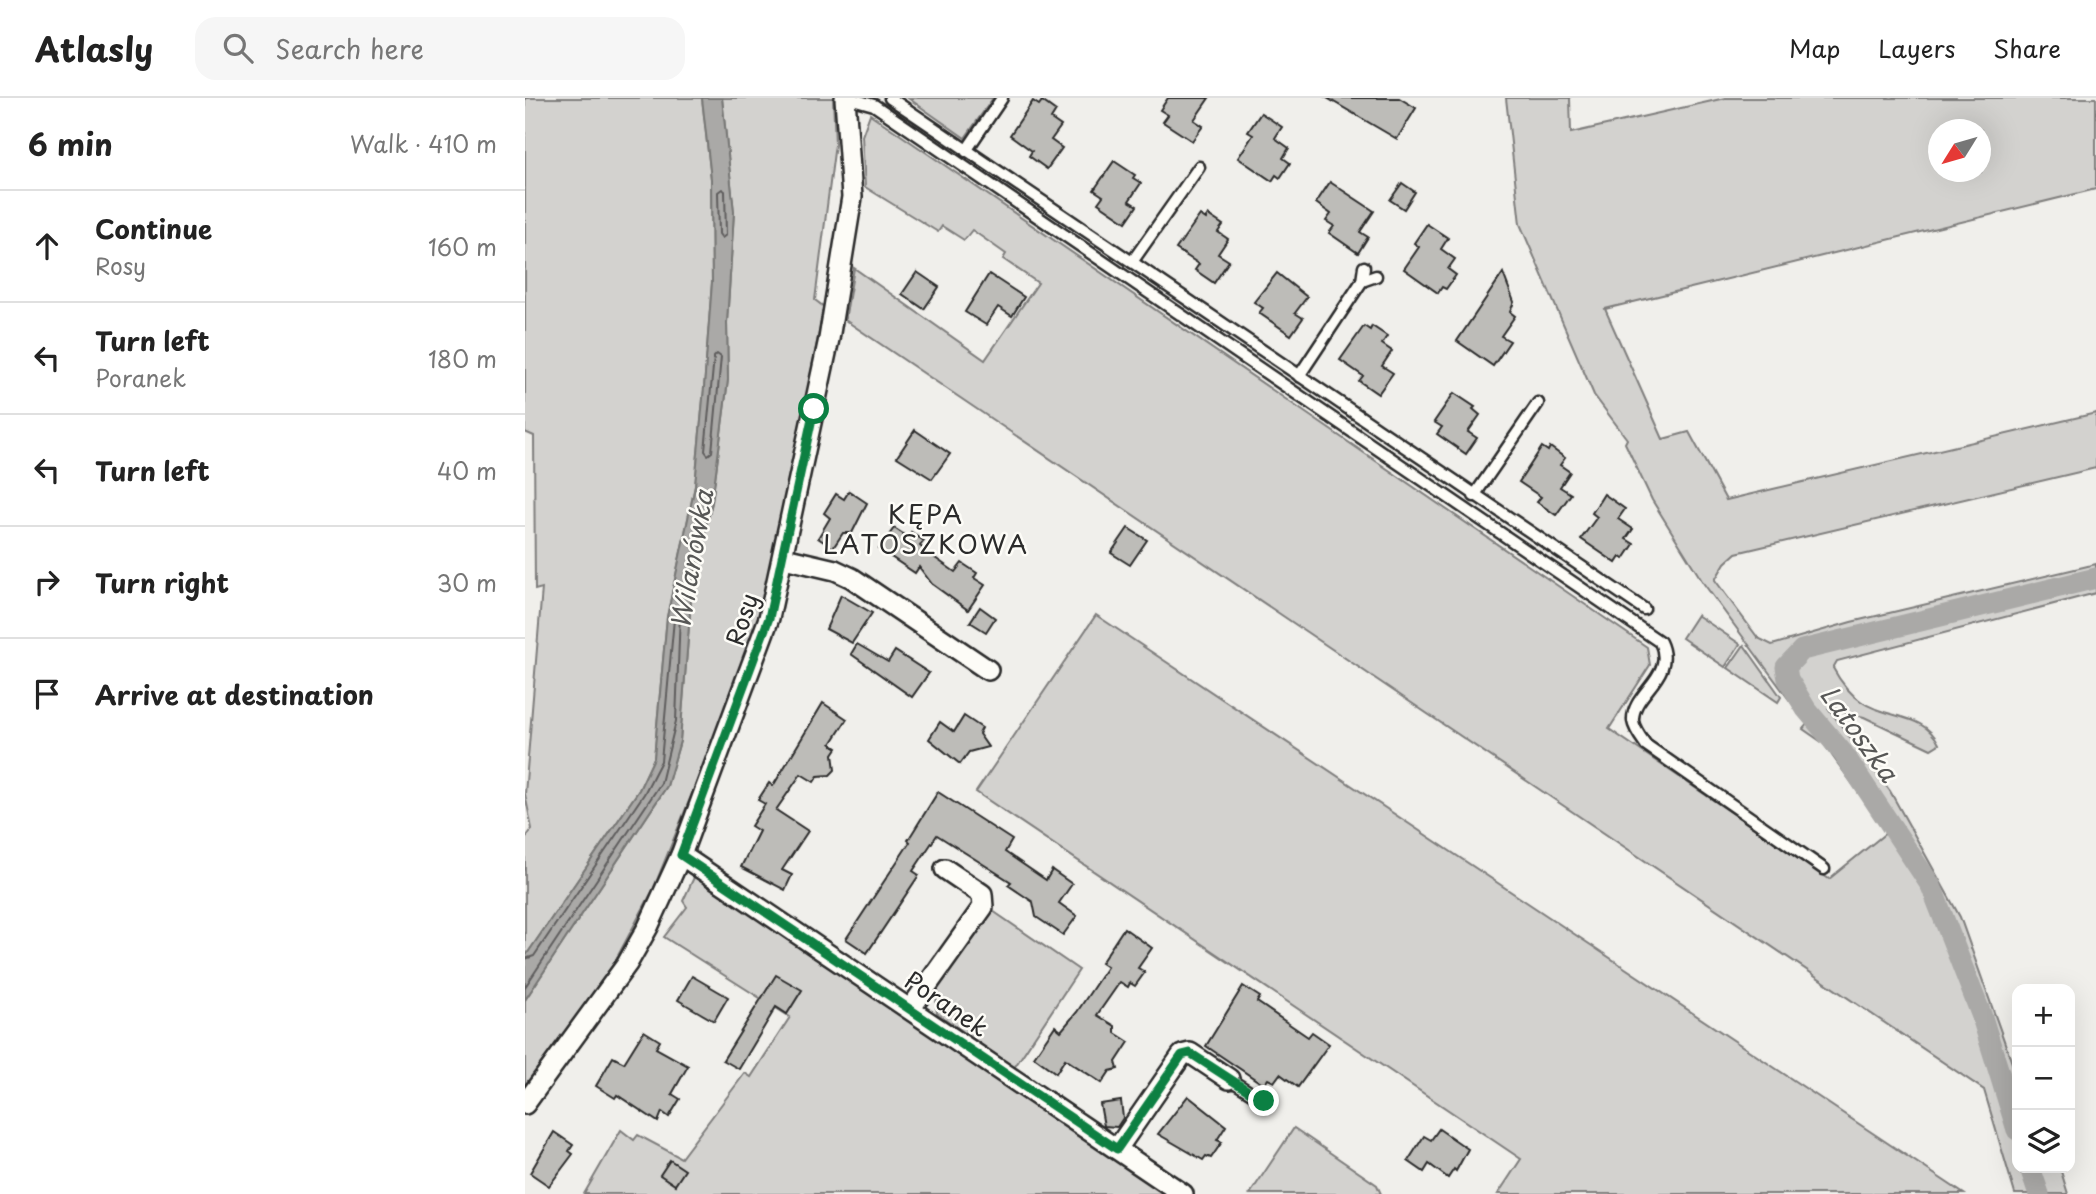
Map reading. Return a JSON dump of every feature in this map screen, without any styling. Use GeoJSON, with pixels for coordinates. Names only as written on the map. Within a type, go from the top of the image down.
{"type":"FeatureCollection","features":[{"type":"Feature","properties":{"kind":"street","name":"Rosy"},"geometry":{"type":"LineString","coordinates":[[525,1104],[627,964],[681,855],[769,618],[829,339],[852,197],[847,98]]}},
{"type":"Feature","properties":{"kind":"street"},"geometry":{"type":"LineString","coordinates":[[784,558],[835,570],[852,578],[988,670]]}},
{"type":"Feature","properties":{"kind":"street","name":"Poranek"},"geometry":{"type":"LineString","coordinates":[[681,855],[1183,1194]]}},
{"type":"Feature","properties":{"kind":"street"},"geometry":{"type":"LineString","coordinates":[[911,1008],[983,907],[982,894],[945,869]]}},
{"type":"Feature","properties":{"kind":"street"},"geometry":{"type":"LineString","coordinates":[[1117,1149],[1182,1055],[1190,1053],[1229,1079]]}},
{"type":"Feature","properties":{"kind":"lane"},"geometry":{"type":"LineString","coordinates":[[847,98],[874,105],[1660,642],[1664,652],[1663,663],[1636,710],[1633,721],[1638,734],[1646,745],[1824,869]]}},
{"type":"Feature","properties":{"kind":"lane"},"geometry":{"type":"LineString","coordinates":[[890,98],[1644,610]]}},
{"type":"Feature","properties":{"kind":"lane"},"geometry":{"type":"LineString","coordinates":[[966,151],[1002,98]]}},
{"type":"Feature","properties":{"kind":"lane"},"geometry":{"type":"LineString","coordinates":[[1132,262],[1199,167]]}},
{"type":"Feature","properties":{"kind":"lane"},"geometry":{"type":"LineString","coordinates":[[1299,376],[1363,281],[1364,267]]}},
{"type":"Feature","properties":{"kind":"lane"},"geometry":{"type":"LineString","coordinates":[[1363,281],[1376,276]]}},
{"type":"Feature","properties":{"kind":"lane"},"geometry":{"type":"LineString","coordinates":[[1474,496],[1538,403]]}},
{"type":"Feature","properties":{"kind":"lane"},"geometry":{"type":"LineString","coordinates":[[1229,1079],[1264,1101]]}},
{"type":"Feature","properties":{"kind":"shaded area"},"geometry":{"type":"Polygon","coordinates":[[[525,98],[702,98],[711,179],[712,282],[695,486],[667,617],[654,758],[639,790],[525,957],[525,839],[532,829],[525,794],[542,588],[535,590],[534,436],[525,432],[525,98]]]}},
{"type":"Feature","properties":{"kind":"shaded area"},"geometry":{"type":"Polygon","coordinates":[[[722,98],[833,98],[835,144],[815,300],[824,307],[765,604],[736,685],[653,890],[614,963],[525,1089],[525,1000],[667,786],[680,741],[692,587],[712,502],[728,380],[727,323],[734,212],[722,98]]]}},
{"type":"Feature","properties":{"kind":"shaded area"},"geometry":{"type":"Polygon","coordinates":[[[908,98],[993,98],[965,138],[908,98]]]}},
{"type":"Feature","properties":{"kind":"shaded area"},"geometry":{"type":"Polygon","coordinates":[[[1506,98],[1570,98],[1571,133],[1725,98],[2096,98],[2096,189],[1605,309],[1663,439],[1689,432],[1726,500],[2096,413],[2096,468],[1736,553],[1725,563],[1715,580],[1758,638],[1772,645],[1851,622],[2096,564],[2096,593],[1837,661],[1833,668],[1853,695],[1872,707],[1924,727],[1933,734],[1939,744],[1931,749],[1864,717],[1829,709],[1890,791],[1960,917],[2012,1063],[2012,1173],[2062,1173],[2068,1194],[2015,1194],[1984,1090],[845,320],[854,268],[985,360],[1038,283],[1003,259],[1006,254],[972,230],[964,240],[942,226],[938,232],[865,187],[862,136],[870,114],[1647,647],[1650,665],[1609,729],[1829,879],[1887,832],[1823,743],[1803,729],[1807,724],[1704,584],[1652,500],[1625,443],[1627,439],[1594,395],[1520,224],[1506,98]]]}},
{"type":"Feature","properties":{"kind":"shaded area"},"geometry":{"type":"Polygon","coordinates":[[[1096,615],[1964,1194],[1498,1194],[1521,1159],[976,792],[1096,615]]]}},
{"type":"Feature","properties":{"kind":"shaded area"},"geometry":{"type":"Polygon","coordinates":[[[1697,615],[1740,644],[1725,667],[1682,638],[1697,615]]]}},
{"type":"Feature","properties":{"kind":"shaded area"},"geometry":{"type":"Polygon","coordinates":[[[1744,645],[1781,697],[1778,702],[1728,668],[1744,645]]]}},
{"type":"Feature","properties":{"kind":"shaded area"},"geometry":{"type":"Polygon","coordinates":[[[696,873],[1164,1194],[584,1194],[621,1130],[634,1140],[638,1135],[681,1158],[745,1073],[751,1077],[790,1017],[664,937],[687,907],[683,901],[696,873]]]}},
{"type":"Feature","properties":{"kind":"shaded area"},"geometry":{"type":"Polygon","coordinates":[[[990,909],[1079,970],[1014,1068],[937,1013],[936,998],[945,970],[990,909]]]}},
{"type":"Feature","properties":{"kind":"shaded area"},"geometry":{"type":"Polygon","coordinates":[[[1294,1128],[1377,1185],[1381,1194],[1250,1194],[1294,1128]]]}},
{"type":"Feature","properties":{"kind":"water","name":"Wilanówka"},"geometry":{"type":"Polygon","coordinates":[[[702,98],[722,98],[734,212],[727,322],[728,380],[712,502],[692,587],[680,741],[667,786],[525,1000],[525,957],[639,790],[654,758],[667,617],[695,486],[712,282],[711,179],[702,98]]]}},
{"type":"Feature","properties":{"kind":"building"},"geometry":{"type":"Polygon","coordinates":[[[1168,98],[1209,98],[1194,120],[1203,126],[1192,141],[1163,122],[1168,115],[1160,110],[1168,98]]]}},
{"type":"Feature","properties":{"kind":"building"},"geometry":{"type":"Polygon","coordinates":[[[1327,98],[1399,98],[1416,108],[1397,139],[1327,98]]]}},
{"type":"Feature","properties":{"kind":"building"},"geometry":{"type":"Polygon","coordinates":[[[1033,101],[1039,105],[1042,101],[1056,111],[1051,119],[1061,126],[1051,140],[1062,148],[1047,169],[1029,156],[1032,151],[1010,135],[1033,101]]]}},
{"type":"Feature","properties":{"kind":"building"},"geometry":{"type":"Polygon","coordinates":[[[1261,113],[1282,127],[1275,138],[1289,148],[1283,158],[1290,163],[1280,178],[1276,175],[1272,181],[1238,158],[1253,135],[1248,132],[1261,113]]]}},
{"type":"Feature","properties":{"kind":"building"},"geometry":{"type":"Polygon","coordinates":[[[1114,161],[1135,175],[1133,178],[1141,183],[1129,201],[1137,206],[1126,222],[1098,203],[1103,196],[1094,190],[1114,161]]]}},
{"type":"Feature","properties":{"kind":"building"},"geometry":{"type":"Polygon","coordinates":[[[1330,182],[1374,211],[1360,232],[1368,237],[1358,253],[1329,233],[1334,226],[1326,221],[1331,214],[1316,203],[1330,182]]]}},
{"type":"Feature","properties":{"kind":"building"},"geometry":{"type":"Polygon","coordinates":[[[1402,183],[1415,192],[1404,209],[1390,200],[1402,183]]]}},
{"type":"Feature","properties":{"kind":"building"},"geometry":{"type":"Polygon","coordinates":[[[1200,215],[1206,219],[1208,215],[1223,225],[1218,232],[1228,239],[1218,254],[1229,261],[1214,283],[1195,270],[1199,264],[1176,249],[1200,215]]]}},
{"type":"Feature","properties":{"kind":"building"},"geometry":{"type":"Polygon","coordinates":[[[1427,224],[1448,238],[1441,249],[1455,259],[1448,269],[1456,275],[1446,289],[1442,287],[1438,293],[1404,269],[1419,247],[1414,243],[1427,224]]]}},
{"type":"Feature","properties":{"kind":"building"},"geometry":{"type":"Polygon","coordinates":[[[917,272],[939,287],[924,309],[902,294],[917,272]]]}},
{"type":"Feature","properties":{"kind":"building"},"geometry":{"type":"Polygon","coordinates":[[[1277,273],[1307,297],[1295,313],[1303,318],[1291,335],[1259,313],[1263,308],[1254,302],[1277,273]]]}},
{"type":"Feature","properties":{"kind":"building"},"geometry":{"type":"Polygon","coordinates":[[[1503,273],[1514,302],[1510,312],[1515,316],[1501,336],[1510,341],[1493,366],[1457,341],[1503,273]]]}},
{"type":"Feature","properties":{"kind":"building"},"geometry":{"type":"Polygon","coordinates":[[[989,274],[1024,297],[1012,316],[998,307],[986,325],[965,312],[989,274]]]}},
{"type":"Feature","properties":{"kind":"building"},"geometry":{"type":"Polygon","coordinates":[[[1364,326],[1370,330],[1372,326],[1387,336],[1382,344],[1392,351],[1382,366],[1393,373],[1378,394],[1359,381],[1363,376],[1340,360],[1364,326]]]}},
{"type":"Feature","properties":{"kind":"building"},"geometry":{"type":"Polygon","coordinates":[[[1454,393],[1475,407],[1473,409],[1480,415],[1468,432],[1477,438],[1466,454],[1437,434],[1442,427],[1434,422],[1454,393]]]}},
{"type":"Feature","properties":{"kind":"building"},"geometry":{"type":"Polygon","coordinates":[[[915,430],[950,454],[932,479],[897,457],[915,430]]]}},
{"type":"Feature","properties":{"kind":"building"},"geometry":{"type":"Polygon","coordinates":[[[1542,447],[1548,451],[1550,447],[1565,458],[1560,465],[1570,472],[1560,487],[1571,494],[1556,515],[1537,502],[1541,497],[1519,482],[1542,447]]]}},
{"type":"Feature","properties":{"kind":"building"},"geometry":{"type":"Polygon","coordinates":[[[849,491],[867,503],[852,533],[843,533],[833,548],[818,538],[830,518],[824,513],[836,494],[844,499],[849,491]]]}},
{"type":"Feature","properties":{"kind":"building"},"geometry":{"type":"Polygon","coordinates":[[[1604,494],[1625,509],[1618,519],[1633,529],[1626,539],[1634,544],[1624,559],[1620,557],[1616,563],[1581,539],[1597,517],[1592,513],[1604,494]]]}},
{"type":"Feature","properties":{"kind":"building"},"geometry":{"type":"Polygon","coordinates":[[[894,528],[908,537],[911,532],[924,541],[920,546],[955,572],[962,563],[977,573],[974,578],[985,585],[968,610],[932,584],[919,567],[915,573],[879,549],[894,528]]]}},
{"type":"Feature","properties":{"kind":"building"},"geometry":{"type":"Polygon","coordinates":[[[1128,528],[1147,540],[1130,565],[1111,553],[1128,528]]]}},
{"type":"Feature","properties":{"kind":"building"},"geometry":{"type":"Polygon","coordinates":[[[841,595],[872,613],[852,643],[826,629],[841,595]]]}},
{"type":"Feature","properties":{"kind":"building"},"geometry":{"type":"Polygon","coordinates":[[[980,607],[995,618],[986,632],[970,622],[980,607]]]}},
{"type":"Feature","properties":{"kind":"building"},"geometry":{"type":"Polygon","coordinates":[[[857,644],[888,662],[895,651],[929,673],[912,697],[851,654],[857,644]]]}},
{"type":"Feature","properties":{"kind":"building"},"geometry":{"type":"Polygon","coordinates":[[[823,703],[847,719],[831,744],[837,748],[833,754],[835,770],[830,775],[818,776],[814,782],[801,774],[776,810],[808,831],[782,870],[792,875],[785,890],[741,867],[759,831],[751,826],[765,804],[758,800],[769,783],[773,786],[823,703]]]}},
{"type":"Feature","properties":{"kind":"building"},"geometry":{"type":"Polygon","coordinates":[[[964,716],[982,728],[979,734],[988,747],[969,752],[960,764],[929,739],[940,722],[954,732],[964,716]]]}},
{"type":"Feature","properties":{"kind":"building"},"geometry":{"type":"Polygon","coordinates":[[[938,792],[1012,840],[1005,852],[1046,880],[1052,870],[1072,884],[1059,903],[1077,916],[1063,935],[1036,917],[1033,902],[1008,885],[1011,882],[937,835],[913,871],[919,875],[867,953],[846,939],[910,842],[908,840],[938,792]]]}},
{"type":"Feature","properties":{"kind":"building"},"geometry":{"type":"Polygon","coordinates":[[[1124,928],[1152,948],[1138,968],[1145,972],[1135,986],[1130,983],[1128,987],[1120,982],[1097,1015],[1115,1026],[1115,1033],[1129,1042],[1116,1062],[1118,1069],[1110,1071],[1102,1083],[1065,1059],[1056,1073],[1034,1057],[1055,1026],[1061,1031],[1077,1012],[1107,967],[1101,963],[1124,928]]]}},
{"type":"Feature","properties":{"kind":"building"},"geometry":{"type":"Polygon","coordinates":[[[776,975],[802,990],[787,1014],[776,1007],[739,1069],[723,1060],[776,975]]]}},
{"type":"Feature","properties":{"kind":"building"},"geometry":{"type":"Polygon","coordinates":[[[692,976],[728,997],[714,1021],[678,1000],[692,976]]]}},
{"type":"Feature","properties":{"kind":"building"},"geometry":{"type":"Polygon","coordinates":[[[1243,986],[1260,997],[1257,1002],[1308,1037],[1312,1032],[1329,1044],[1298,1087],[1280,1074],[1274,1082],[1268,1079],[1264,1085],[1206,1046],[1243,986]]]}},
{"type":"Feature","properties":{"kind":"building"},"geometry":{"type":"Polygon","coordinates":[[[644,1031],[660,1041],[656,1048],[688,1066],[672,1094],[680,1099],[669,1117],[662,1112],[658,1122],[617,1095],[615,1098],[596,1086],[613,1057],[624,1063],[644,1031]]]}},
{"type":"Feature","properties":{"kind":"building"},"geometry":{"type":"Polygon","coordinates":[[[1188,1096],[1226,1126],[1217,1140],[1222,1142],[1211,1158],[1206,1156],[1203,1160],[1158,1134],[1188,1096]]]}},
{"type":"Feature","properties":{"kind":"building"},"geometry":{"type":"Polygon","coordinates":[[[1121,1101],[1123,1118],[1117,1127],[1104,1126],[1100,1104],[1121,1101]]]}},
{"type":"Feature","properties":{"kind":"building"},"geometry":{"type":"Polygon","coordinates":[[[1439,1129],[1468,1149],[1456,1171],[1454,1169],[1448,1178],[1429,1164],[1424,1172],[1408,1161],[1424,1136],[1431,1140],[1439,1129]]]}},
{"type":"Feature","properties":{"kind":"building"},"geometry":{"type":"Polygon","coordinates":[[[554,1132],[573,1145],[569,1151],[573,1154],[549,1186],[530,1173],[554,1132]]]}},
{"type":"Feature","properties":{"kind":"building"},"geometry":{"type":"Polygon","coordinates":[[[670,1160],[685,1170],[675,1185],[660,1175],[670,1160]]]}},
{"type":"Feature","properties":{"kind":"waterway","name":"Latoszka"},"geometry":{"type":"LineString","coordinates":[[2012,1114],[1981,1014],[1931,886],[1843,753],[1806,709],[1788,679],[1786,667],[1802,650],[2096,578]]}},
{"type":"Feature","properties":{"kind":"waterway","name":"Latoszka"},"geometry":{"type":"LineString","coordinates":[[2032,1173],[2039,1194]]}},
{"type":"Feature","properties":{"kind":"district","name":"KĘPA LATOSZKOWA"},"geometry":{"type":"Point","coordinates":[926,528]}},
{"type":"Feature","properties":{"kind":"route"},"geometry":{"type":"LineString","coordinates":[[814,409],[769,618],[681,855],[1117,1149],[1182,1055],[1190,1053],[1264,1101]]}}]}
